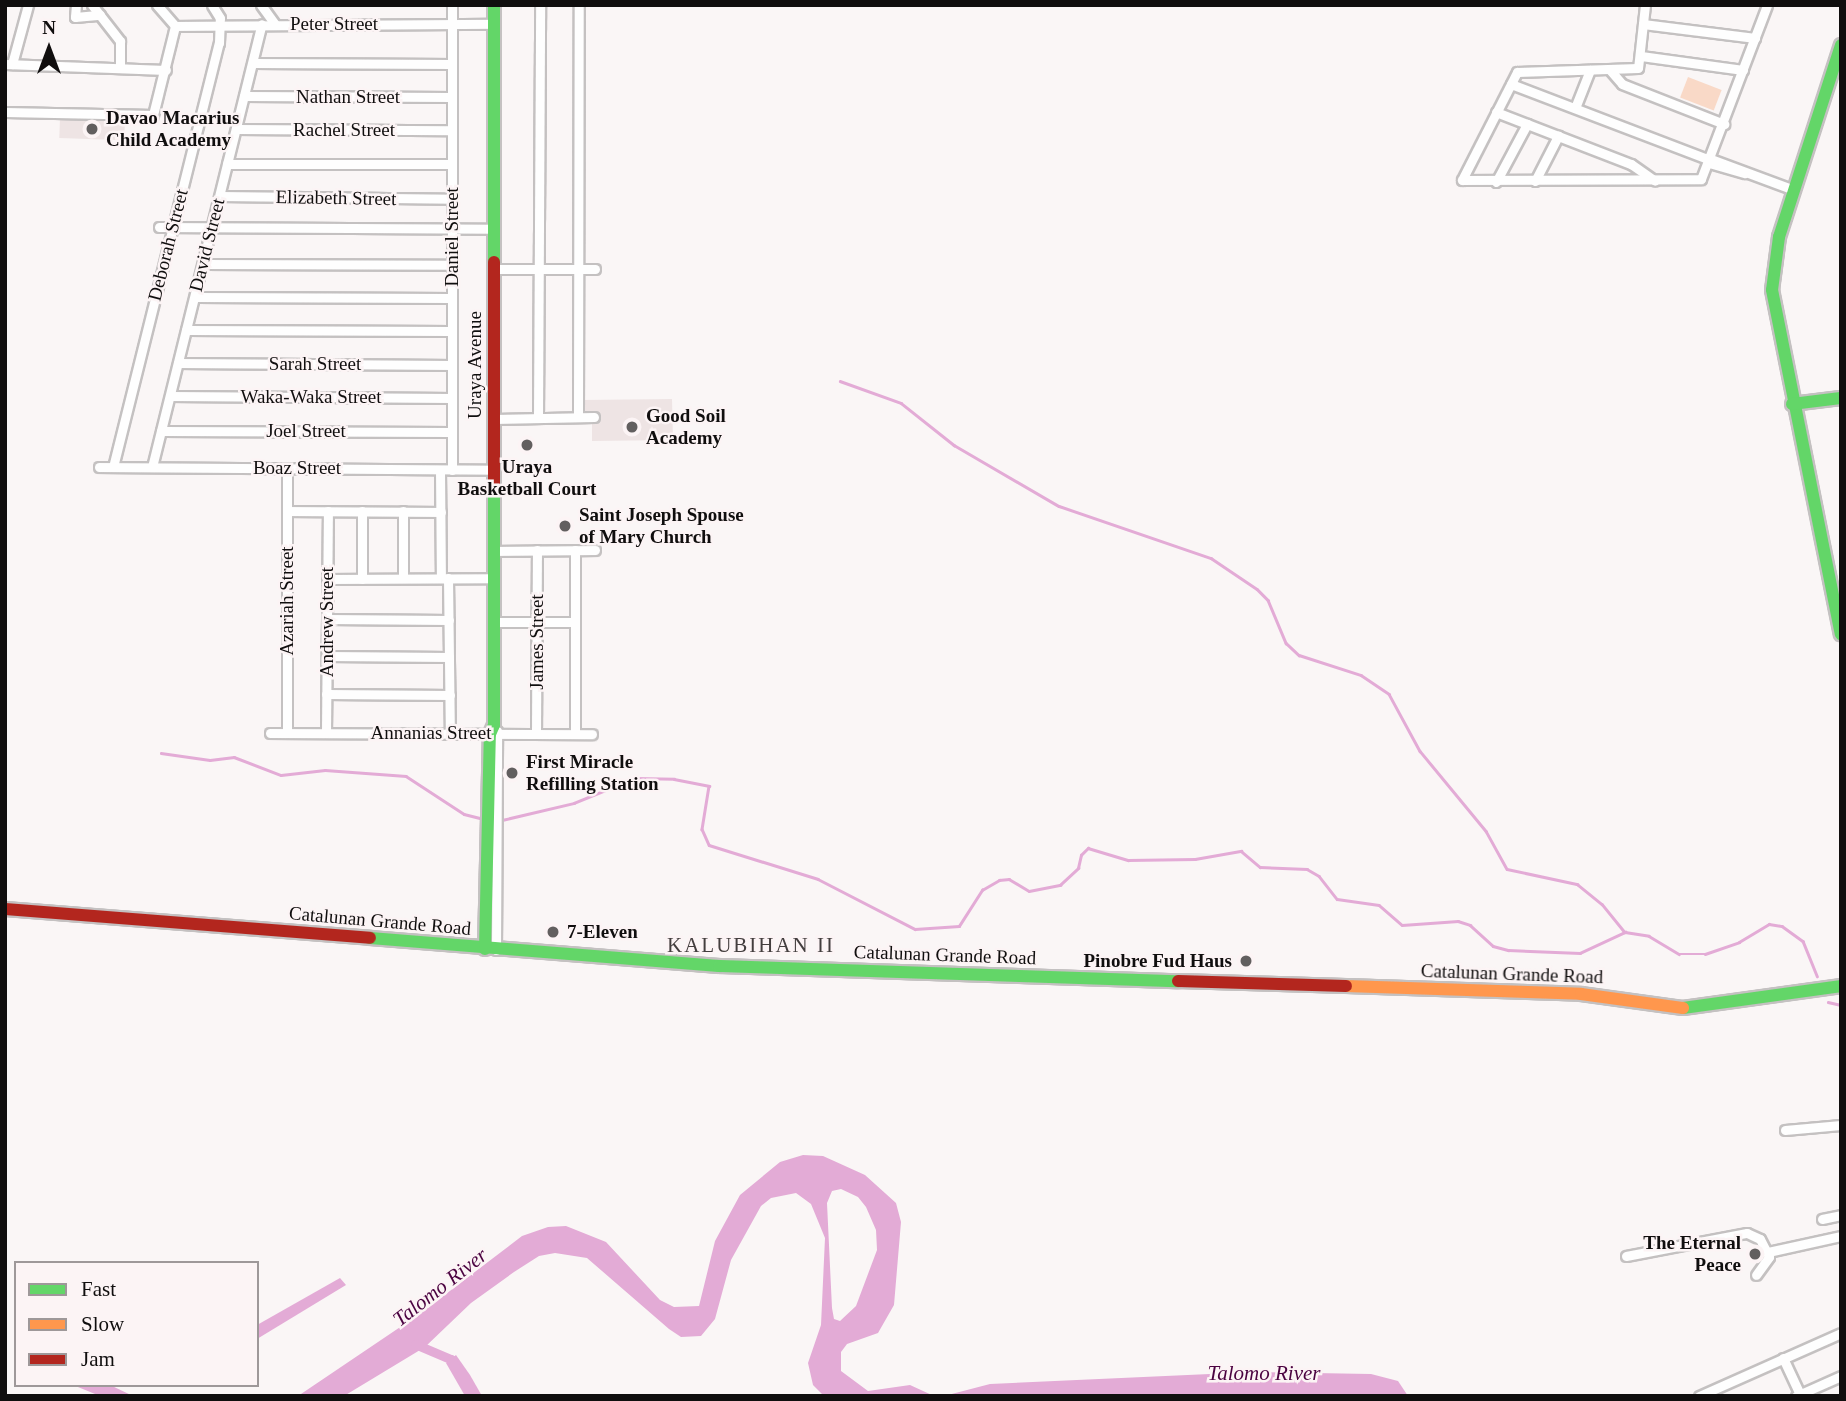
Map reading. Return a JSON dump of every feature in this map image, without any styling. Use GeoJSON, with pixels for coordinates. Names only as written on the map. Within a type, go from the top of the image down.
{"type":"FeatureCollection","features":[{"type":"Feature","properties":{"kind":"main road","name":"Uraya Avenue"},"geometry":{"type":"LineString","coordinates":[[490,949],[494,731],[494,5]]}},
{"type":"Feature","properties":{"kind":"main road"},"geometry":{"type":"LineString","coordinates":[[1841,45],[1794,190],[1772,282],[1792,404],[1841,634]]}},
{"type":"Feature","properties":{"kind":"main road"},"geometry":{"type":"LineString","coordinates":[[1792,404],[1841,398]]}},
{"type":"Feature","properties":{"kind":"main road","name":"Catalunan Grande Road"},"geometry":{"type":"LineString","coordinates":[[5,909],[753,968],[1581,994],[1685,1008],[1841,986]]}},
{"type":"Feature","properties":{"kind":"street"},"geometry":{"type":"LineString","coordinates":[[28,5],[9,64],[166,70]]}},
{"type":"Feature","properties":{"kind":"street"},"geometry":{"type":"LineString","coordinates":[[76,5],[71,20],[100,15]]}},
{"type":"Feature","properties":{"kind":"street"},"geometry":{"type":"LineString","coordinates":[[92,5],[120,41],[120,68]]}},
{"type":"Feature","properties":{"kind":"street"},"geometry":{"type":"LineString","coordinates":[[5,111],[153,115],[175,26],[157,5]]}},
{"type":"Feature","properties":{"kind":"street"},"geometry":{"type":"LineString","coordinates":[[212,5],[221,24]]}},
{"type":"Feature","properties":{"kind":"street"},"geometry":{"type":"LineString","coordinates":[[261,5],[275,24]]}},
{"type":"Feature","properties":{"kind":"street","name":"Daniel Street"},"geometry":{"type":"LineString","coordinates":[[452,5],[452,470]]}},
{"type":"Feature","properties":{"kind":"street"},"geometry":{"type":"LineString","coordinates":[[538,418],[540,5]]}},
{"type":"Feature","properties":{"kind":"street"},"geometry":{"type":"LineString","coordinates":[[578,417],[579,5]]}},
{"type":"Feature","properties":{"kind":"street"},"geometry":{"type":"LineString","coordinates":[[1644,5],[1642,56],[1638,68],[1524,68],[1511,84],[1461,179],[1496,182],[1697,180],[1724,124],[1766,6],[1754,5]]}},
{"type":"Feature","properties":{"kind":"street","name":"Deborah Street"},"geometry":{"type":"LineString","coordinates":[[113,467],[221,24]]}},
{"type":"Feature","properties":{"kind":"street","name":"David Street"},"geometry":{"type":"LineString","coordinates":[[152,467],[262,24]]}},
{"type":"Feature","properties":{"kind":"street","name":"Peter Street"},"geometry":{"type":"LineString","coordinates":[[175,26],[494,24]]}},
{"type":"Feature","properties":{"kind":"street"},"geometry":{"type":"LineString","coordinates":[[1643,24],[1755,38]]}},
{"type":"Feature","properties":{"kind":"street"},"geometry":{"type":"LineString","coordinates":[[1642,56],[1743,70]]}},
{"type":"Feature","properties":{"kind":"street"},"geometry":{"type":"LineString","coordinates":[[253,63],[452,64]]}},
{"type":"Feature","properties":{"kind":"street"},"geometry":{"type":"LineString","coordinates":[[1575,108],[1590,70]]}},
{"type":"Feature","properties":{"kind":"street"},"geometry":{"type":"LineString","coordinates":[[1610,70],[1622,84],[1724,124]]}},
{"type":"Feature","properties":{"kind":"street"},"geometry":{"type":"LineString","coordinates":[[1511,84],[1794,190]]}},
{"type":"Feature","properties":{"kind":"street","name":"Nathan Street"},"geometry":{"type":"LineString","coordinates":[[244,96],[452,97]]}},
{"type":"Feature","properties":{"kind":"street"},"geometry":{"type":"LineString","coordinates":[[1496,112],[1631,164],[1654,181]]}},
{"type":"Feature","properties":{"kind":"street"},"geometry":{"type":"LineString","coordinates":[[1496,182],[1527,124]]}},
{"type":"Feature","properties":{"kind":"street","name":"Rachel Street"},"geometry":{"type":"LineString","coordinates":[[236,129],[452,130]]}},
{"type":"Feature","properties":{"kind":"street"},"geometry":{"type":"LineString","coordinates":[[1535,181],[1558,136]]}},
{"type":"Feature","properties":{"kind":"street"},"geometry":{"type":"LineString","coordinates":[[228,164],[452,164]]}},
{"type":"Feature","properties":{"kind":"street","name":"Elizabeth Street"},"geometry":{"type":"LineString","coordinates":[[219,196],[452,199]]}},
{"type":"Feature","properties":{"kind":"street"},"geometry":{"type":"LineString","coordinates":[[159,227],[494,229]]}},
{"type":"Feature","properties":{"kind":"street"},"geometry":{"type":"LineString","coordinates":[[203,264],[452,265]]}},
{"type":"Feature","properties":{"kind":"street"},"geometry":{"type":"LineString","coordinates":[[494,269],[595,269]]}},
{"type":"Feature","properties":{"kind":"street"},"geometry":{"type":"LineString","coordinates":[[195,297],[452,298]]}},
{"type":"Feature","properties":{"kind":"street"},"geometry":{"type":"LineString","coordinates":[[186,330],[452,331]]}},
{"type":"Feature","properties":{"kind":"street","name":"Sarah Street"},"geometry":{"type":"LineString","coordinates":[[178,363],[452,365]]}},
{"type":"Feature","properties":{"kind":"street","name":"Waka-Waka Street"},"geometry":{"type":"LineString","coordinates":[[170,396],[452,398]]}},
{"type":"Feature","properties":{"kind":"street"},"geometry":{"type":"LineString","coordinates":[[494,419],[594,417]]}},
{"type":"Feature","properties":{"kind":"street","name":"Joel Street"},"geometry":{"type":"LineString","coordinates":[[161,431],[452,432]]}},
{"type":"Feature","properties":{"kind":"street","name":"Boaz Street"},"geometry":{"type":"LineString","coordinates":[[99,467],[494,470]]}},
{"type":"Feature","properties":{"kind":"street","name":"Azariah Street"},"geometry":{"type":"LineString","coordinates":[[287,468],[287,733]]}},
{"type":"Feature","properties":{"kind":"street"},"geometry":{"type":"LineString","coordinates":[[440,470],[444,578],[449,620],[450,734]]}},
{"type":"Feature","properties":{"kind":"street"},"geometry":{"type":"LineString","coordinates":[[287,511],[441,512]]}},
{"type":"Feature","properties":{"kind":"street","name":"Andrew Street"},"geometry":{"type":"LineString","coordinates":[[326,733],[328,511]]}},
{"type":"Feature","properties":{"kind":"street"},"geometry":{"type":"LineString","coordinates":[[362,511],[362,579]]}},
{"type":"Feature","properties":{"kind":"street"},"geometry":{"type":"LineString","coordinates":[[402,578],[403,512]]}},
{"type":"Feature","properties":{"kind":"street"},"geometry":{"type":"LineString","coordinates":[[575,550],[575,734]]}},
{"type":"Feature","properties":{"kind":"street"},"geometry":{"type":"LineString","coordinates":[[494,551],[595,550]]}},
{"type":"Feature","properties":{"kind":"street","name":"James Street"},"geometry":{"type":"LineString","coordinates":[[536,734],[537,551]]}},
{"type":"Feature","properties":{"kind":"street"},"geometry":{"type":"LineString","coordinates":[[327,579],[494,578]]}},
{"type":"Feature","properties":{"kind":"street"},"geometry":{"type":"LineString","coordinates":[[327,619],[449,620]]}},
{"type":"Feature","properties":{"kind":"street"},"geometry":{"type":"LineString","coordinates":[[494,622],[575,622]]}},
{"type":"Feature","properties":{"kind":"street"},"geometry":{"type":"LineString","coordinates":[[327,656],[449,657]]}},
{"type":"Feature","properties":{"kind":"street"},"geometry":{"type":"LineString","coordinates":[[326,694],[450,695]]}},
{"type":"Feature","properties":{"kind":"street","name":"Annanias Street"},"geometry":{"type":"LineString","coordinates":[[270,733],[450,734],[494,731],[592,734]]}},
{"type":"Feature","properties":{"kind":"street"},"geometry":{"type":"LineString","coordinates":[[1785,1130],[1841,1125]]}},
{"type":"Feature","properties":{"kind":"street"},"geometry":{"type":"LineString","coordinates":[[1822,1219],[1841,1215]]}},
{"type":"Feature","properties":{"kind":"street"},"geometry":{"type":"LineString","coordinates":[[1626,1256],[1741,1233],[1754,1235],[1768,1252],[1768,1265],[1756,1275]]}},
{"type":"Feature","properties":{"kind":"street"},"geometry":{"type":"LineString","coordinates":[[1768,1252],[1841,1236]]}},
{"type":"Feature","properties":{"kind":"street"},"geometry":{"type":"LineString","coordinates":[[1699,1396],[1841,1332]]}},
{"type":"Feature","properties":{"kind":"street"},"geometry":{"type":"LineString","coordinates":[[1783,1357],[1798,1395],[1841,1376]]}},
{"type":"Feature","properties":{"kind":"shaded area"},"geometry":{"type":"Polygon","coordinates":[[[1688,77],[1722,90],[1714,110],[1680,98],[1688,77]]]}},
{"type":"Feature","properties":{"kind":"shaded area","name":"Davao Macarius Child Academy"},"geometry":{"type":"Polygon","coordinates":[[[60,118],[125,120],[124,140],[59,138],[60,118]]]}},
{"type":"Feature","properties":{"kind":"shaded area","name":"Good Soil Academy"},"geometry":{"type":"Polygon","coordinates":[[[672,399],[673,440],[592,441],[592,414],[582,414],[582,400],[672,399]]]}},
{"type":"Feature","properties":{"kind":"water"},"geometry":{"type":"Polygon","coordinates":[[[803,1155],[823,1156],[865,1175],[896,1203],[901,1222],[894,1305],[878,1333],[847,1344],[841,1352],[841,1371],[868,1391],[910,1385],[934,1396],[824,1396],[813,1385],[808,1363],[821,1325],[825,1238],[811,1204],[796,1193],[771,1198],[761,1206],[731,1260],[715,1319],[701,1336],[681,1337],[669,1329],[587,1258],[555,1253],[539,1256],[514,1272],[471,1303],[425,1347],[344,1396],[298,1396],[421,1313],[522,1236],[548,1227],[566,1226],[606,1242],[660,1300],[674,1307],[699,1306],[715,1241],[740,1195],[780,1162],[803,1155]],[[841,1189],[832,1191],[827,1203],[832,1308],[834,1319],[840,1321],[856,1306],[877,1250],[876,1230],[866,1207],[858,1197],[841,1189]]]}},
{"type":"Feature","properties":{"kind":"water"},"geometry":{"type":"Polygon","coordinates":[[[340,1278],[346,1285],[259,1338],[259,1324],[340,1278]]]}},
{"type":"Feature","properties":{"kind":"water"},"geometry":{"type":"Polygon","coordinates":[[[456,1355],[482,1396],[465,1396],[446,1363],[456,1355]]]}},
{"type":"Feature","properties":{"kind":"water","name":"Talomo River"},"geometry":{"type":"Polygon","coordinates":[[[1254,1372],[1371,1374],[1398,1381],[1408,1396],[944,1396],[990,1384],[1254,1372]]]}},
{"type":"Feature","properties":{"kind":"water"},"geometry":{"type":"Polygon","coordinates":[[[78,1387],[114,1387],[133,1396],[100,1396],[78,1387]]]}},
{"type":"Feature","properties":{"kind":"waterway"},"geometry":{"type":"LineString","coordinates":[[840,381],[901,403],[954,445],[1059,506],[1211,558],[1257,589],[1268,600],[1286,643],[1299,655],[1361,675],[1389,694],[1420,751],[1486,831],[1507,869],[1577,884],[1602,904],[1625,932]]}},
{"type":"Feature","properties":{"kind":"waterway"},"geometry":{"type":"LineString","coordinates":[[161,753],[210,760],[234,757],[281,775],[325,770],[406,776],[464,814],[484,819]]}},
{"type":"Feature","properties":{"kind":"waterway"},"geometry":{"type":"LineString","coordinates":[[502,820],[574,803],[635,778],[674,779],[709,786],[702,829],[709,845],[818,879],[915,929],[959,926],[982,890],[999,880],[1009,879],[1029,891],[1060,885],[1078,868],[1081,855],[1088,848],[1128,860],[1195,859],[1241,851],[1260,867],[1307,869],[1319,876],[1337,899],[1379,905],[1402,925],[1458,921],[1470,925],[1493,946],[1508,950],[1580,953],[1625,932],[1649,936],[1679,954],[1705,954],[1739,942],[1769,924],[1782,926],[1803,941],[1817,976]]}},
{"type":"Feature","properties":{"kind":"waterway"},"geometry":{"type":"LineString","coordinates":[[1828,1002],[1841,1005]]}},
{"type":"Feature","properties":{"kind":"waterway"},"geometry":{"type":"LineString","coordinates":[[415,1344],[451,1359],[456,1368]]}},
{"type":"Feature","properties":{"kind":"traffic: fast"},"geometry":{"type":"LineString","coordinates":[[494,5],[494,262]]}},
{"type":"Feature","properties":{"kind":"traffic: fast"},"geometry":{"type":"LineString","coordinates":[[1841,45],[1779,237],[1772,290],[1841,634]]}},
{"type":"Feature","properties":{"kind":"traffic: fast"},"geometry":{"type":"LineString","coordinates":[[1792,404],[1841,398]]}},
{"type":"Feature","properties":{"kind":"traffic: fast"},"geometry":{"type":"LineString","coordinates":[[485,949],[490,734],[494,725],[494,486]]}},
{"type":"Feature","properties":{"kind":"traffic: fast"},"geometry":{"type":"LineString","coordinates":[[370,938],[719,966],[1178,981]]}},
{"type":"Feature","properties":{"kind":"traffic: fast"},"geometry":{"type":"LineString","coordinates":[[1683,1008],[1841,986]]}},
{"type":"Feature","properties":{"kind":"traffic: slow"},"geometry":{"type":"LineString","coordinates":[[1346,986],[1581,994],[1683,1008]]}},
{"type":"Feature","properties":{"kind":"traffic: jam"},"geometry":{"type":"LineString","coordinates":[[494,262],[494,486]]}},
{"type":"Feature","properties":{"kind":"traffic: jam"},"geometry":{"type":"LineString","coordinates":[[5,909],[370,938]]}},
{"type":"Feature","properties":{"kind":"traffic: jam"},"geometry":{"type":"LineString","coordinates":[[1178,981],[1346,986]]}},
{"type":"Feature","properties":{"kind":"place","name":"Davao Macarius Child Academy"},"geometry":{"type":"Point","coordinates":[92,129]}},
{"type":"Feature","properties":{"kind":"place","name":"Good Soil Academy"},"geometry":{"type":"Point","coordinates":[632,427]}},
{"type":"Feature","properties":{"kind":"place","name":"Uraya Basketball Court"},"geometry":{"type":"Point","coordinates":[527,445]}},
{"type":"Feature","properties":{"kind":"place","name":"Saint Joseph Spouse of Mary Church"},"geometry":{"type":"Point","coordinates":[565,526]}},
{"type":"Feature","properties":{"kind":"place","name":"First Miracle Refilling Station"},"geometry":{"type":"Point","coordinates":[512,773]}},
{"type":"Feature","properties":{"kind":"place","name":"7-Eleven"},"geometry":{"type":"Point","coordinates":[553,932]}},
{"type":"Feature","properties":{"kind":"place","name":"Pinobre Fud Haus"},"geometry":{"type":"Point","coordinates":[1246,961]}},
{"type":"Feature","properties":{"kind":"place","name":"The Eternal Peace"},"geometry":{"type":"Point","coordinates":[1755,1254]}},
{"type":"Feature","properties":{"kind":"district","name":"KALUBIHAN II"},"geometry":{"type":"Point","coordinates":[751,945]}}]}
